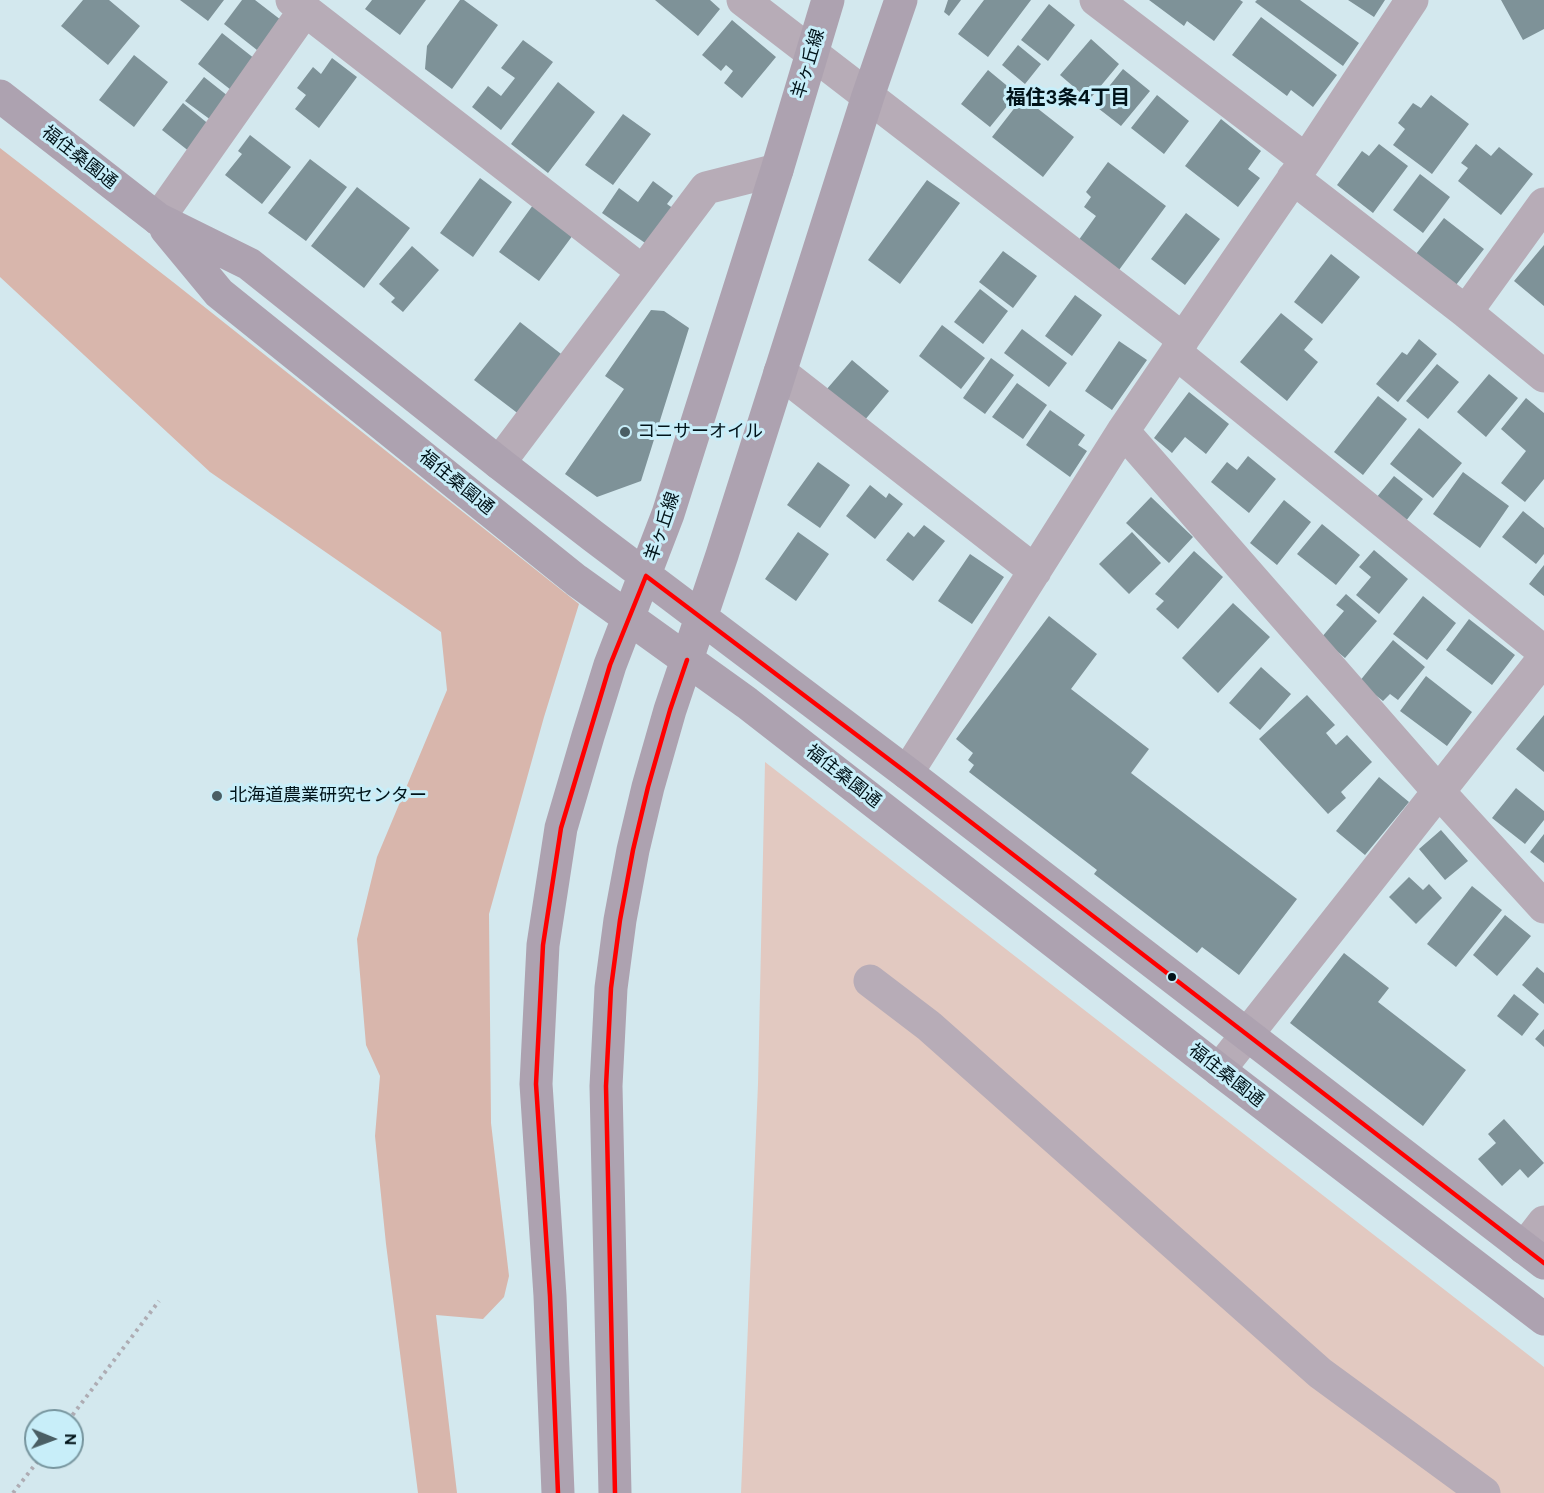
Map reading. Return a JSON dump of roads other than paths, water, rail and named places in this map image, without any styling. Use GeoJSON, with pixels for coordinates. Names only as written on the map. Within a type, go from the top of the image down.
{"type":"FeatureCollection","features":[{"type":"Feature","properties":{"kind":"main road","name":"羊ヶ丘線"},"geometry":{"type":"LineString","coordinates":[[558,1493],[550,1296],[536,1084],[543,945],[561,828],[610,665],[668,514],[777,170],[828,0]]}},
{"type":"Feature","properties":{"kind":"main road"},"geometry":{"type":"LineString","coordinates":[[615,1493],[606,1086],[610,988],[633,850],[670,710],[901,0]]}},
{"type":"Feature","properties":{"kind":"main road","name":"福住桑園通"},"geometry":{"type":"LineString","coordinates":[[0,96],[158,219],[249,264],[499,463],[1534,1255]]}},
{"type":"Feature","properties":{"kind":"main road","name":"福住桑園通"},"geometry":{"type":"LineString","coordinates":[[158,219],[219,293],[576,580],[747,703],[1544,1319]]}},
{"type":"Feature","properties":{"kind":"street"},"geometry":{"type":"LineString","coordinates":[[743,0],[868,96],[1180,346],[1544,652]]}},
{"type":"Feature","properties":{"kind":"street"},"geometry":{"type":"LineString","coordinates":[[1096,0],[1544,376]]}},
{"type":"Feature","properties":{"kind":"street"},"geometry":{"type":"LineString","coordinates":[[907,773],[1123,431],[1412,0]]}},
{"type":"Feature","properties":{"kind":"street"},"geometry":{"type":"LineString","coordinates":[[158,219],[298,5],[642,271]]}},
{"type":"Feature","properties":{"kind":"street"},"geometry":{"type":"LineString","coordinates":[[499,463],[706,188],[777,170]]}},
{"type":"Feature","properties":{"kind":"street"},"geometry":{"type":"LineString","coordinates":[[1466,312],[1544,204]]}},
{"type":"Feature","properties":{"kind":"street"},"geometry":{"type":"LineString","coordinates":[[780,372],[1035,572]]}},
{"type":"Feature","properties":{"kind":"street"},"geometry":{"type":"LineString","coordinates":[[1123,431],[1439,792],[1544,907]]}},
{"type":"Feature","properties":{"kind":"street"},"geometry":{"type":"LineString","coordinates":[[1219,1070],[1544,658]]}},
{"type":"Feature","properties":{"kind":"street"},"geometry":{"type":"LineString","coordinates":[[870,981],[929,1026],[1320,1373],[1484,1493]]}},
{"type":"Feature","properties":{"kind":"street"},"geometry":{"type":"LineString","coordinates":[[1534,1255],[1544,1222]]}},
{"type":"Feature","properties":{"kind":"place","name":"コニサーオイル"},"geometry":{"type":"Point","coordinates":[625,432]}},
{"type":"Feature","properties":{"kind":"place","name":"北海道農業研究センター"},"geometry":{"type":"Point","coordinates":[217,796]}},
{"type":"Feature","properties":{"kind":"district","name":"福住3条4丁目"},"geometry":{"type":"Point","coordinates":[1068,99]}}]}
